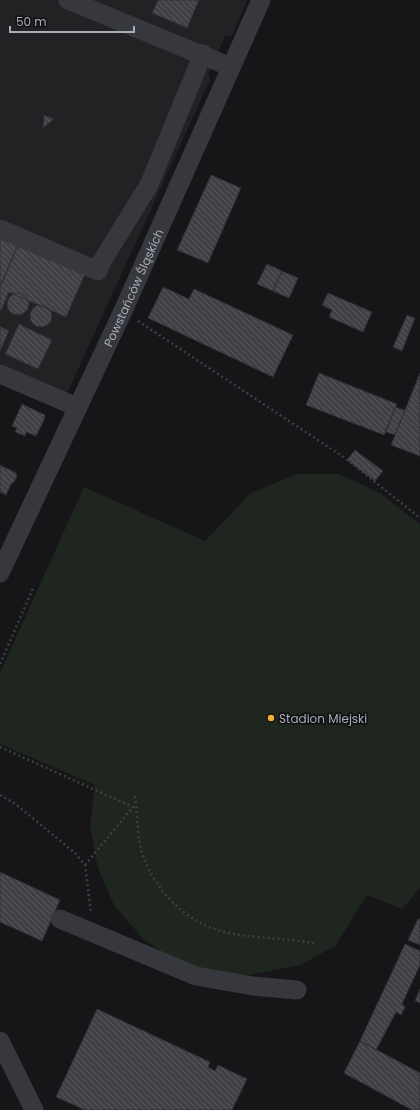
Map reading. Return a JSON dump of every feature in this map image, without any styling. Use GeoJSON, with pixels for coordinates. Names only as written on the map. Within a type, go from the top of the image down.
{"type":"FeatureCollection","features":[{"type":"Feature","properties":{"kind":"street","name":"Powstańców Śląskich"},"geometry":{"type":"LineString","coordinates":[[0,573],[122,311],[261,0]]}},
{"type":"Feature","properties":{"kind":"street"},"geometry":{"type":"LineString","coordinates":[[73,1],[203,54],[231,67]]}},
{"type":"Feature","properties":{"kind":"street"},"geometry":{"type":"LineString","coordinates":[[0,229],[98,271],[102,261],[149,185],[203,54]]}},
{"type":"Feature","properties":{"kind":"street"},"geometry":{"type":"LineString","coordinates":[[0,374],[77,407]]}},
{"type":"Feature","properties":{"kind":"street"},"geometry":{"type":"LineString","coordinates":[[60,919],[196,976],[253,986],[297,990]]}},
{"type":"Feature","properties":{"kind":"street"},"geometry":{"type":"LineString","coordinates":[[0,1041],[34,1110]]}},
{"type":"Feature","properties":{"kind":"path"},"geometry":{"type":"LineString","coordinates":[[122,311],[344,458],[420,518]]}},
{"type":"Feature","properties":{"kind":"path"},"geometry":{"type":"LineString","coordinates":[[0,664],[34,586]]}},
{"type":"Feature","properties":{"kind":"path"},"geometry":{"type":"LineString","coordinates":[[0,748],[135,807]]}},
{"type":"Feature","properties":{"kind":"path"},"geometry":{"type":"LineString","coordinates":[[0,795],[14,803],[75,853],[85,865],[94,933]]}},
{"type":"Feature","properties":{"kind":"path"},"geometry":{"type":"LineString","coordinates":[[135,796],[140,844],[150,871],[159,887],[190,916],[207,926],[228,933],[317,944]]}},
{"type":"Feature","properties":{"kind":"path"},"geometry":{"type":"LineString","coordinates":[[85,865],[135,807]]}},
{"type":"Feature","properties":{"kind":"shaded area"},"geometry":{"type":"Polygon","coordinates":[[[0,0],[247,0],[232,35],[225,36],[209,73],[210,80],[60,409],[0,381],[0,0]]]}},
{"type":"Feature","properties":{"kind":"shaded area","name":"Stadion Miejski"},"geometry":{"type":"Polygon","coordinates":[[[297,474],[339,474],[380,493],[420,524],[420,888],[402,909],[367,895],[335,946],[300,965],[233,978],[183,966],[143,939],[114,905],[98,868],[90,827],[95,785],[0,744],[0,673],[84,487],[205,541],[251,493],[297,474]]]}},
{"type":"Feature","properties":{"kind":"building"},"geometry":{"type":"Polygon","coordinates":[[[158,0],[199,0],[187,28],[152,13],[158,0]]]}},
{"type":"Feature","properties":{"kind":"building"},"geometry":{"type":"Polygon","coordinates":[[[44,115],[54,119],[43,128],[44,115]]]}},
{"type":"Feature","properties":{"kind":"building"},"geometry":{"type":"Polygon","coordinates":[[[211,175],[241,188],[208,263],[177,250],[211,175]]]}},
{"type":"Feature","properties":{"kind":"building"},"geometry":{"type":"Polygon","coordinates":[[[1,238],[18,245],[0,287],[0,241],[1,238]]]}},
{"type":"Feature","properties":{"kind":"building"},"geometry":{"type":"Polygon","coordinates":[[[18,245],[85,274],[66,317],[9,292],[1,311],[0,310],[0,287],[18,245]]]}},
{"type":"Feature","properties":{"kind":"building"},"geometry":{"type":"Polygon","coordinates":[[[267,264],[282,271],[273,291],[257,284],[267,264]]]}},
{"type":"Feature","properties":{"kind":"building"},"geometry":{"type":"Polygon","coordinates":[[[282,271],[298,278],[289,298],[273,291],[282,271]]]}},
{"type":"Feature","properties":{"kind":"building"},"geometry":{"type":"Polygon","coordinates":[[[163,287],[189,299],[194,289],[293,335],[273,377],[148,318],[163,287]]]}},
{"type":"Feature","properties":{"kind":"building"},"geometry":{"type":"Polygon","coordinates":[[[18,293],[26,296],[29,304],[26,312],[18,315],[10,312],[7,304],[10,296],[18,293]]]}},
{"type":"Feature","properties":{"kind":"building"},"geometry":{"type":"Polygon","coordinates":[[[328,293],[372,312],[363,332],[329,317],[332,310],[322,305],[328,293]]]}},
{"type":"Feature","properties":{"kind":"building"},"geometry":{"type":"Polygon","coordinates":[[[41,305],[49,308],[52,316],[49,324],[41,327],[33,324],[30,316],[33,308],[41,305]]]}},
{"type":"Feature","properties":{"kind":"building"},"geometry":{"type":"Polygon","coordinates":[[[407,315],[415,318],[402,351],[393,347],[407,315]]]}},
{"type":"Feature","properties":{"kind":"building"},"geometry":{"type":"Polygon","coordinates":[[[19,324],[52,340],[38,369],[5,354],[19,324]]]}},
{"type":"Feature","properties":{"kind":"building"},"geometry":{"type":"Polygon","coordinates":[[[0,326],[9,331],[0,351],[0,326]]]}},
{"type":"Feature","properties":{"kind":"building"},"geometry":{"type":"Polygon","coordinates":[[[319,373],[397,404],[384,435],[306,405],[319,373]]]}},
{"type":"Feature","properties":{"kind":"building"},"geometry":{"type":"Polygon","coordinates":[[[420,373],[420,456],[391,445],[420,373]]]}},
{"type":"Feature","properties":{"kind":"building"},"geometry":{"type":"Polygon","coordinates":[[[22,404],[45,415],[36,436],[26,432],[25,436],[15,432],[17,428],[12,426],[22,404]]]}},
{"type":"Feature","properties":{"kind":"building"},"geometry":{"type":"Polygon","coordinates":[[[395,407],[405,410],[395,435],[386,432],[395,407]]]}},
{"type":"Feature","properties":{"kind":"building"},"geometry":{"type":"Polygon","coordinates":[[[355,450],[383,471],[375,481],[347,460],[355,450]]]}},
{"type":"Feature","properties":{"kind":"building"},"geometry":{"type":"Polygon","coordinates":[[[0,465],[16,473],[17,476],[6,495],[0,492],[0,465]]]}},
{"type":"Feature","properties":{"kind":"building"},"geometry":{"type":"Polygon","coordinates":[[[0,872],[60,900],[42,941],[0,922],[0,872]]]}},
{"type":"Feature","properties":{"kind":"building"},"geometry":{"type":"Polygon","coordinates":[[[418,919],[420,919],[420,945],[408,940],[418,919]]]}},
{"type":"Feature","properties":{"kind":"building"},"geometry":{"type":"Polygon","coordinates":[[[405,944],[420,951],[420,965],[402,1004],[405,1007],[401,1015],[396,1012],[376,1050],[360,1041],[405,944]]]}},
{"type":"Feature","properties":{"kind":"building"},"geometry":{"type":"Polygon","coordinates":[[[420,989],[420,1003],[415,1001],[420,989]]]}},
{"type":"Feature","properties":{"kind":"building"},"geometry":{"type":"Polygon","coordinates":[[[97,1009],[210,1062],[208,1067],[215,1071],[218,1065],[247,1079],[232,1110],[85,1110],[56,1097],[97,1009]]]}},
{"type":"Feature","properties":{"kind":"building"},"geometry":{"type":"Polygon","coordinates":[[[360,1041],[420,1073],[420,1110],[412,1110],[344,1073],[360,1041]]]}},
{"type":"Feature","properties":{"kind":"place","name":"Stadion Miejski"},"geometry":{"type":"Point","coordinates":[271,718]}}]}
